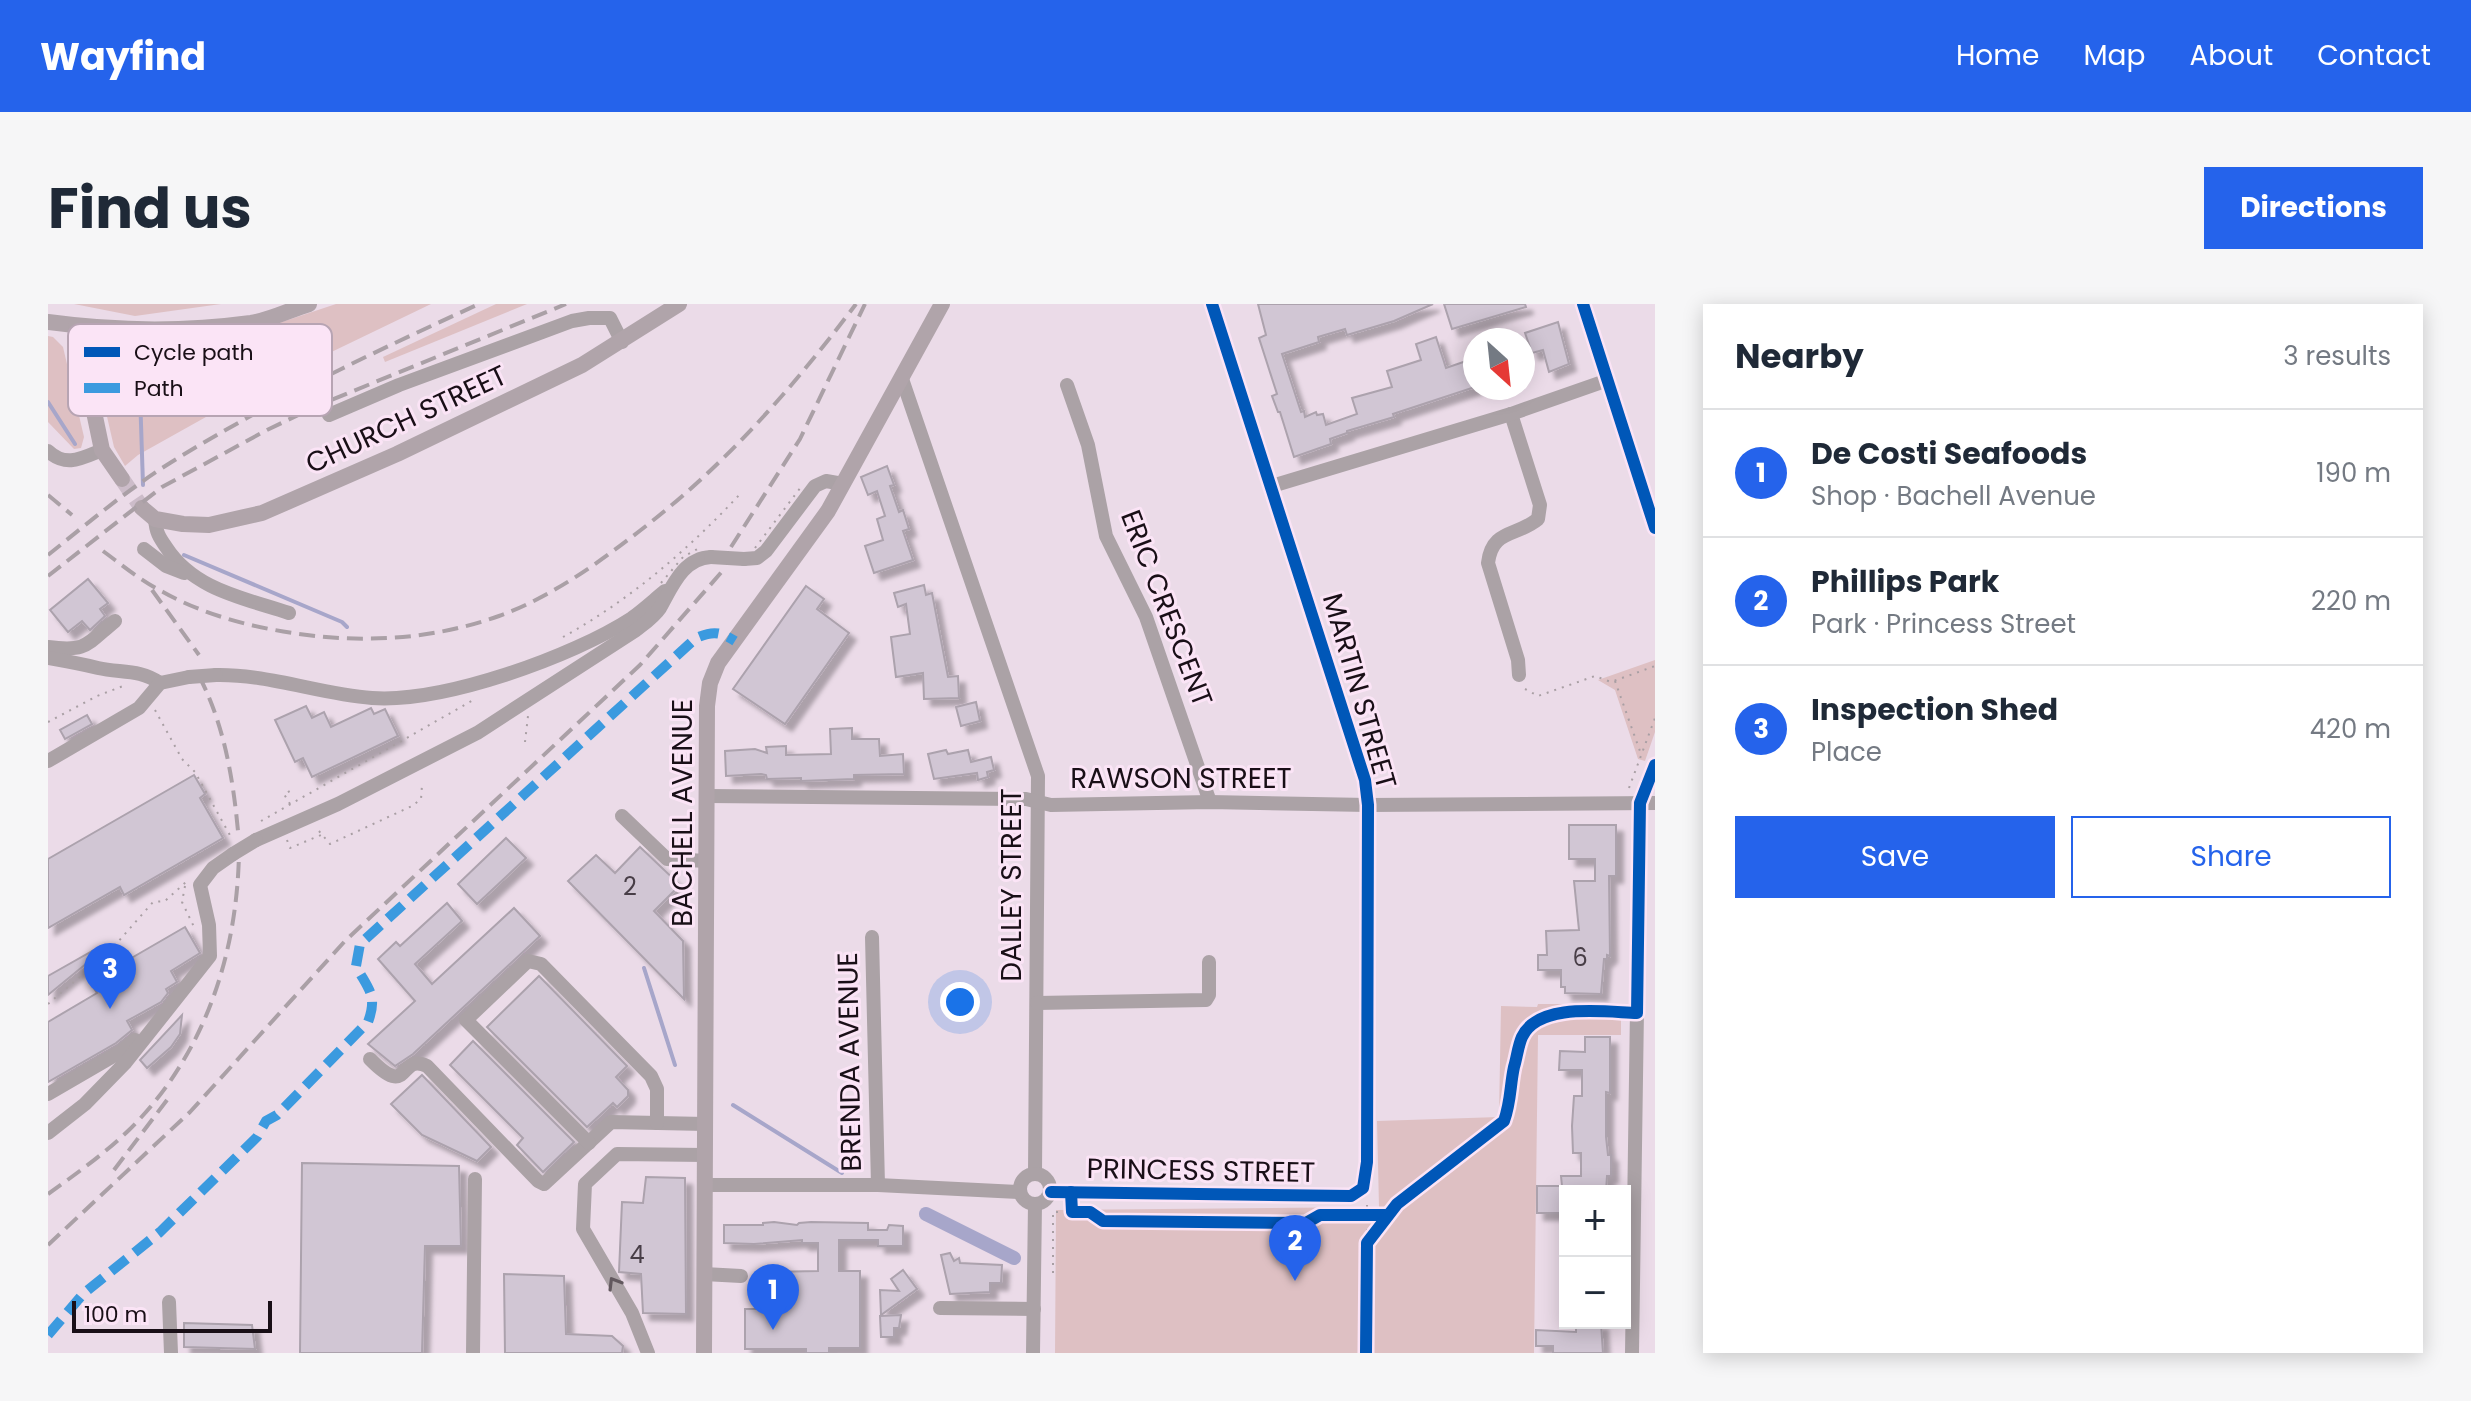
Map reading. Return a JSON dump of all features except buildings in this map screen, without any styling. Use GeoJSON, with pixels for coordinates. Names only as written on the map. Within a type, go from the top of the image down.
{"type":"FeatureCollection","features":[{"type":"Feature","properties":{"kind":"main road"},"geometry":{"type":"LineString","coordinates":[[239,324],[253,323],[309,304]]}},
{"type":"Feature","properties":{"kind":"main road","name":"CHURCH STREET"},"geometry":{"type":"LineString","coordinates":[[149,514],[183,524],[209,525],[262,513],[397,454],[582,365],[679,304]]}},
{"type":"Feature","properties":{"kind":"main road","name":"BACHELL AVENUE"},"geometry":{"type":"LineString","coordinates":[[924,335],[932,304]]}},
{"type":"Feature","properties":{"kind":"main road","name":"BACHELL AVENUE"},"geometry":{"type":"LineString","coordinates":[[704,1353],[708,695],[713,673],[812,536],[942,304]]}},
{"type":"Feature","properties":{"kind":"main road"},"geometry":{"type":"LineString","coordinates":[[48,322],[68,325]]}},
{"type":"Feature","properties":{"kind":"main road"},"geometry":{"type":"LineString","coordinates":[[95,416],[102,450],[122,479]]}},
{"type":"Feature","properties":{"kind":"street","name":"MARTIN STREET"},"geometry":{"type":"LineString","coordinates":[[1212,304],[1365,780],[1368,805],[1367,1162],[1357,1192]]}},
{"type":"Feature","properties":{"kind":"street"},"geometry":{"type":"LineString","coordinates":[[1583,304],[1655,528]]}},
{"type":"Feature","properties":{"kind":"street"},"geometry":{"type":"LineString","coordinates":[[551,311],[557,327]]}},
{"type":"Feature","properties":{"kind":"street"},"geometry":{"type":"LineString","coordinates":[[332,414],[399,385],[589,318],[610,318],[622,342]]}},
{"type":"Feature","properties":{"kind":"street","name":"DALLEY STREET"},"geometry":{"type":"LineString","coordinates":[[902,379],[1038,776],[1035,1173]]}},
{"type":"Feature","properties":{"kind":"street"},"geometry":{"type":"LineString","coordinates":[[1272,486],[1511,414],[1608,380]]}},
{"type":"Feature","properties":{"kind":"street","name":"ERIC CRESCENT"},"geometry":{"type":"LineString","coordinates":[[1067,385],[1088,445],[1106,536],[1146,617],[1210,802]]}},
{"type":"Feature","properties":{"kind":"street"},"geometry":{"type":"LineString","coordinates":[[1511,414],[1540,505],[1538,519],[1527,528],[1500,537],[1490,549],[1488,563],[1518,660],[1519,675]]}},
{"type":"Feature","properties":{"kind":"street"},"geometry":{"type":"LineString","coordinates":[[48,451],[56,459],[75,462],[102,450]]}},
{"type":"Feature","properties":{"kind":"street"},"geometry":{"type":"LineString","coordinates":[[48,761],[139,708],[156,688],[189,677],[271,678],[371,698],[415,698],[557,655],[632,617],[690,563],[710,552],[747,554],[757,558],[766,551],[815,486],[826,481],[843,484]]}},
{"type":"Feature","properties":{"kind":"street"},"geometry":{"type":"LineString","coordinates":[[149,514],[169,553],[190,575]]}},
{"type":"Feature","properties":{"kind":"street"},"geometry":{"type":"LineString","coordinates":[[144,549],[166,566],[215,589],[289,613]]}},
{"type":"Feature","properties":{"kind":"street"},"geometry":{"type":"LineString","coordinates":[[48,1133],[85,1104],[126,1062],[153,1024],[210,956],[209,925],[200,885],[233,848],[255,833],[346,800],[477,733],[636,630],[659,610],[665,586]]}},
{"type":"Feature","properties":{"kind":"street"},"geometry":{"type":"LineString","coordinates":[[48,647],[83,648],[115,621]]}},
{"type":"Feature","properties":{"kind":"street"},"geometry":{"type":"LineString","coordinates":[[48,658],[107,670],[141,672],[156,688]]}},
{"type":"Feature","properties":{"kind":"street"},"geometry":{"type":"LineString","coordinates":[[1632,1353],[1648,803],[1655,765]]}},
{"type":"Feature","properties":{"kind":"street","name":"RAWSON STREET"},"geometry":{"type":"LineString","coordinates":[[708,796],[1039,801],[1051,805],[1210,802],[1368,805],[1648,803]]}},
{"type":"Feature","properties":{"kind":"street"},"geometry":{"type":"LineString","coordinates":[[622,816],[667,859],[707,861]]}},
{"type":"Feature","properties":{"kind":"street","name":"BRENDA AVENUE"},"geometry":{"type":"LineString","coordinates":[[872,937],[878,1185]]}},
{"type":"Feature","properties":{"kind":"street"},"geometry":{"type":"LineString","coordinates":[[589,1143],[466,1020],[528,961],[541,964],[651,1076],[657,1089],[657,1123]]}},
{"type":"Feature","properties":{"kind":"street"},"geometry":{"type":"LineString","coordinates":[[1037,1003],[1206,1000],[1209,995],[1209,962]]}},
{"type":"Feature","properties":{"kind":"street"},"geometry":{"type":"LineString","coordinates":[[48,1094],[122,1051],[153,1024]]}},
{"type":"Feature","properties":{"kind":"street"},"geometry":{"type":"LineString","coordinates":[[370,1059],[392,1078],[413,1064],[427,1066],[544,1184],[611,1122],[705,1124]]}},
{"type":"Feature","properties":{"kind":"street"},"geometry":{"type":"LineString","coordinates":[[648,1353],[632,1313],[583,1229],[585,1184],[617,1154],[705,1155]]}},
{"type":"Feature","properties":{"kind":"street"},"geometry":{"type":"LineString","coordinates":[[1035,1173],[1048,1179],[1051,1192],[1045,1201],[1035,1204],[1025,1201],[1020,1192],[1023,1179],[1035,1173]]}},
{"type":"Feature","properties":{"kind":"street"},"geometry":{"type":"LineString","coordinates":[[473,1353],[475,1179]]}},
{"type":"Feature","properties":{"kind":"street"},"geometry":{"type":"LineString","coordinates":[[704,1185],[878,1185],[1020,1192]]}},
{"type":"Feature","properties":{"kind":"street","name":"PRINCESS STREET"},"geometry":{"type":"LineString","coordinates":[[1051,1192],[1357,1192]]}},
{"type":"Feature","properties":{"kind":"street"},"geometry":{"type":"LineString","coordinates":[[1033,1353],[1035,1204]]}},
{"type":"Feature","properties":{"kind":"street"},"geometry":{"type":"LineString","coordinates":[[704,1274],[741,1276]]}},
{"type":"Feature","properties":{"kind":"street"},"geometry":{"type":"LineString","coordinates":[[169,1302],[171,1353]]}},
{"type":"Feature","properties":{"kind":"street"},"geometry":{"type":"LineString","coordinates":[[940,1308],[1034,1309]]}},
{"type":"Feature","properties":{"kind":"path"},"geometry":{"type":"LineString","coordinates":[[747,554],[757,546],[801,487]]}},
{"type":"Feature","properties":{"kind":"path"},"geometry":{"type":"LineString","coordinates":[[557,640],[606,611],[652,577],[693,542],[741,493]]}},
{"type":"Feature","properties":{"kind":"path"},"geometry":{"type":"LineString","coordinates":[[665,586],[688,553],[697,548],[710,552]]}},
{"type":"Feature","properties":{"kind":"path"},"geometry":{"type":"LineString","coordinates":[[1519,675],[1525,689],[1538,696],[1595,676],[1611,682],[1655,666]]}},
{"type":"Feature","properties":{"kind":"path"},"geometry":{"type":"LineString","coordinates":[[1615,680],[1642,755]]}},
{"type":"Feature","properties":{"kind":"path"},"geometry":{"type":"LineString","coordinates":[[48,722],[97,696],[127,685]]}},
{"type":"Feature","properties":{"kind":"path"},"geometry":{"type":"LineString","coordinates":[[156,688],[155,714],[182,759],[195,772],[233,848]]}},
{"type":"Feature","properties":{"kind":"path"},"geometry":{"type":"LineString","coordinates":[[255,833],[290,805],[485,693]]}},
{"type":"Feature","properties":{"kind":"path"},"geometry":{"type":"LineString","coordinates":[[1623,803],[1655,718]]}},
{"type":"Feature","properties":{"kind":"path"},"geometry":{"type":"LineString","coordinates":[[285,837],[290,848],[320,833],[330,844],[412,806],[421,799],[422,785]]}},
{"type":"Feature","properties":{"kind":"path"},"geometry":{"type":"LineString","coordinates":[[290,791],[284,794],[290,805]]}},
{"type":"Feature","properties":{"kind":"path"},"geometry":{"type":"LineString","coordinates":[[48,1004],[110,951],[153,902],[165,901],[187,881],[182,902],[198,937]]}},
{"type":"Feature","properties":{"kind":"path"},"geometry":{"type":"LineString","coordinates":[[1071,1192],[1072,1212]]}},
{"type":"Feature","properties":{"kind":"path"},"geometry":{"type":"LineString","coordinates":[[1357,1192],[1371,1218],[1367,1259]]}},
{"type":"Feature","properties":{"kind":"path"},"geometry":{"type":"LineString","coordinates":[[1053,1273],[1053,1212],[1090,1212]]}},
{"type":"Feature","properties":{"kind":"shaded area"},"geometry":{"type":"Polygon","coordinates":[[[74,304],[221,304],[135,316],[74,304]]]}},
{"type":"Feature","properties":{"kind":"shaded area"},"geometry":{"type":"Polygon","coordinates":[[[336,304],[431,304],[332,352],[332,324],[276,324],[336,304]]]}},
{"type":"Feature","properties":{"kind":"shaded area"},"geometry":{"type":"Polygon","coordinates":[[[496,304],[527,304],[385,362],[383,357],[496,304]]]}},
{"type":"Feature","properties":{"kind":"shaded area"},"geometry":{"type":"Polygon","coordinates":[[[48,336],[63,347],[68,368],[68,416],[79,416],[84,437],[81,448],[74,449],[48,422],[48,336]]]}},
{"type":"Feature","properties":{"kind":"shaded area"},"geometry":{"type":"Polygon","coordinates":[[[107,416],[208,416],[138,455],[125,466],[114,447],[107,416]]]}},
{"type":"Feature","properties":{"kind":"shaded area"},"geometry":{"type":"Polygon","coordinates":[[[1655,660],[1655,732],[1645,761],[1638,759],[1615,690],[1598,680],[1655,660]]]}},
{"type":"Feature","properties":{"kind":"shaded area"},"geometry":{"type":"Polygon","coordinates":[[[1538,1004],[1621,1004],[1621,1035],[1538,1035],[1534,1353],[1055,1353],[1056,1210],[1379,1207],[1377,1121],[1499,1117],[1501,1006],[1537,1007],[1538,1004]]]}},
{"type":"Feature","properties":{"kind":"waterway"},"geometry":{"type":"LineString","coordinates":[[48,402],[75,444]]}},
{"type":"Feature","properties":{"kind":"waterway"},"geometry":{"type":"LineString","coordinates":[[141,416],[143,485]]}},
{"type":"Feature","properties":{"kind":"waterway"},"geometry":{"type":"LineString","coordinates":[[184,555],[342,622],[347,627]]}},
{"type":"Feature","properties":{"kind":"waterway"},"geometry":{"type":"LineString","coordinates":[[644,968],[675,1065]]}},
{"type":"Feature","properties":{"kind":"waterway"},"geometry":{"type":"LineString","coordinates":[[733,1105],[842,1173]]}},
{"type":"Feature","properties":{"kind":"waterway"},"geometry":{"type":"LineString","coordinates":[[926,1214],[1014,1258]]}},
{"type":"Feature","properties":{"kind":"tunnel"},"geometry":{"type":"LineString","coordinates":[[122,479],[142,508]]}},
{"type":"Feature","properties":{"kind":"railway"},"geometry":{"type":"LineString","coordinates":[[332,374],[479,304]]}},
{"type":"Feature","properties":{"kind":"railway"},"geometry":{"type":"LineString","coordinates":[[332,400],[566,304]]}},
{"type":"Feature","properties":{"kind":"railway"},"geometry":{"type":"LineString","coordinates":[[103,551],[147,583],[201,610],[284,632],[326,637],[391,638],[435,633],[478,623],[551,592],[662,513],[751,430],[805,369],[856,304]]}},
{"type":"Feature","properties":{"kind":"railway"},"geometry":{"type":"LineString","coordinates":[[731,547],[800,439],[865,304]]}},
{"type":"Feature","properties":{"kind":"railway"},"geometry":{"type":"LineString","coordinates":[[48,555],[138,484],[251,416]]}},
{"type":"Feature","properties":{"kind":"railway"},"geometry":{"type":"LineString","coordinates":[[48,576],[162,487],[296,416]]}},
{"type":"Feature","properties":{"kind":"railway"},"geometry":{"type":"LineString","coordinates":[[48,495],[72,515]]}},
{"type":"Feature","properties":{"kind":"railway"},"geometry":{"type":"LineString","coordinates":[[48,1245],[190,1112],[345,941],[640,665],[726,567]]}},
{"type":"Feature","properties":{"kind":"railway"},"geometry":{"type":"LineString","coordinates":[[152,590],[199,655]]}},
{"type":"Feature","properties":{"kind":"railway"},"geometry":{"type":"LineString","coordinates":[[199,676],[215,713],[226,752],[238,831]]}},
{"type":"Feature","properties":{"kind":"railway"},"geometry":{"type":"LineString","coordinates":[[48,1194],[100,1156],[129,1130],[178,1070],[196,1037],[223,966],[232,929],[239,853]]}},
{"type":"Feature","properties":{"kind":"railway"},"geometry":{"type":"LineString","coordinates":[[114,1170],[167,1100]]}},
{"type":"Feature","properties":{"kind":"marked path"},"geometry":{"type":"LineString","coordinates":[[48,1335],[83,1294],[160,1232],[257,1137],[266,1121],[277,1115],[368,1022],[372,998],[356,966],[360,944],[696,638],[716,633],[735,641]]}},
{"type":"Feature","properties":{"kind":"cycle path"},"geometry":{"type":"LineString","coordinates":[[1051,1192],[1351,1196],[1363,1188],[1367,1162],[1368,805],[1365,780],[1212,304]]}},
{"type":"Feature","properties":{"kind":"cycle path"},"geometry":{"type":"LineString","coordinates":[[1583,304],[1655,528]]}},
{"type":"Feature","properties":{"kind":"cycle path"},"geometry":{"type":"LineString","coordinates":[[1366,1353],[1367,1243],[1397,1204],[1504,1121],[1519,1044],[1530,1026],[1542,1018],[1557,1014],[1591,1011],[1637,1013],[1640,803],[1655,765]]}},
{"type":"Feature","properties":{"kind":"cycle path"},"geometry":{"type":"LineString","coordinates":[[1071,1192],[1072,1212],[1090,1212],[1103,1221],[1306,1223],[1320,1215],[1388,1215]]}},
{"type":"Feature","properties":{"kind":"place","name":"Inspection Shed"},"geometry":{"type":"Point","coordinates":[110,1009]}},
{"type":"Feature","properties":{"kind":"place","name":"Phillips Park"},"geometry":{"type":"Point","coordinates":[1295,1281]}},
{"type":"Feature","properties":{"kind":"place","name":"De Costi Seafoods"},"geometry":{"type":"Point","coordinates":[773,1330]}}]}
